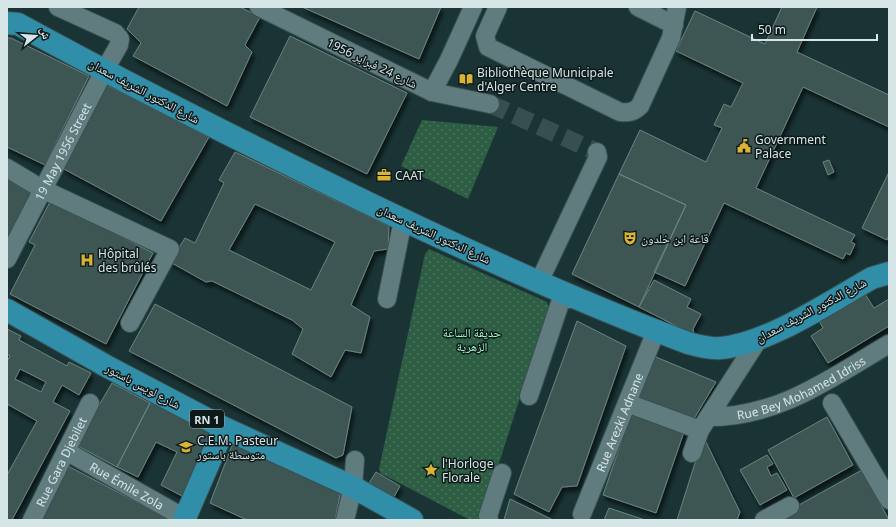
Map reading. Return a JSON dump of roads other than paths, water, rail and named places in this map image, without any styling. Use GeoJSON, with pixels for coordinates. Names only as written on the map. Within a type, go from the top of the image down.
{"type":"FeatureCollection","features":[{"type":"Feature","properties":{"kind":"main road","name":"شارغ الدكتور الشريف سعدان"},"geometry":{"type":"LineString","coordinates":[[7,23],[18,24],[104,71],[403,220],[576,298],[656,331],[703,347],[720,348],[758,340],[881,276]]}},
{"type":"Feature","properties":{"kind":"main road"},"geometry":{"type":"LineString","coordinates":[[881,276],[878,268],[889,260]]}},
{"type":"Feature","properties":{"kind":"main road","name":"شارع لويس باستور"},"geometry":{"type":"LineString","coordinates":[[7,310],[108,368],[224,428],[353,487],[412,520]]}},
{"type":"Feature","properties":{"kind":"main road"},"geometry":{"type":"LineString","coordinates":[[185,519],[224,428]]}},
{"type":"Feature","properties":{"kind":"street","name":"19 May 1956 Street"},"geometry":{"type":"LineString","coordinates":[[7,259],[42,189],[119,45],[120,39],[115,33],[58,7]]}},
{"type":"Feature","properties":{"kind":"street","name":"شارع 24 فبراير 1956"},"geometry":{"type":"LineString","coordinates":[[259,7],[432,92],[490,104]]}},
{"type":"Feature","properties":{"kind":"street"},"geometry":{"type":"LineString","coordinates":[[432,92],[449,60],[473,7]]}},
{"type":"Feature","properties":{"kind":"street"},"geometry":{"type":"LineString","coordinates":[[498,7],[485,36],[488,48],[620,112],[626,113],[636,110],[640,106],[671,38],[678,7]]}},
{"type":"Feature","properties":{"kind":"street"},"geometry":{"type":"LineString","coordinates":[[638,7],[674,25]]}},
{"type":"Feature","properties":{"kind":"street"},"geometry":{"type":"LineString","coordinates":[[539,282],[598,157],[597,152]]}},
{"type":"Feature","properties":{"kind":"street"},"geometry":{"type":"LineString","coordinates":[[7,168],[42,189],[170,249],[130,323]]}},
{"type":"Feature","properties":{"kind":"street"},"geometry":{"type":"LineString","coordinates":[[387,299],[403,220]]}},
{"type":"Feature","properties":{"kind":"street"},"geometry":{"type":"LineString","coordinates":[[529,396],[561,300],[576,298]]}},
{"type":"Feature","properties":{"kind":"street","name":"Rue Arezki Adnane"},"geometry":{"type":"LineString","coordinates":[[582,514],[656,331]]}},
{"type":"Feature","properties":{"kind":"street"},"geometry":{"type":"LineString","coordinates":[[692,453],[704,424],[758,340]]}},
{"type":"Feature","properties":{"kind":"street","name":"Rue Bey Mohamed Idriss"},"geometry":{"type":"LineString","coordinates":[[704,424],[750,414],[786,402],[821,384],[889,344]]}},
{"type":"Feature","properties":{"kind":"street","name":"Rue Gara Djebilet"},"geometry":{"type":"LineString","coordinates":[[32,520],[90,403]]}},
{"type":"Feature","properties":{"kind":"street"},"geometry":{"type":"LineString","coordinates":[[627,403],[704,424]]}},
{"type":"Feature","properties":{"kind":"street"},"geometry":{"type":"LineString","coordinates":[[832,403],[889,500]]}},
{"type":"Feature","properties":{"kind":"street","name":"Rue Émile Zola"},"geometry":{"type":"LineString","coordinates":[[66,451],[185,519]]}},
{"type":"Feature","properties":{"kind":"street"},"geometry":{"type":"LineString","coordinates":[[345,520],[353,487],[355,460]]}},
{"type":"Feature","properties":{"kind":"street"},"geometry":{"type":"LineString","coordinates":[[489,520],[488,516],[502,473]]}},
{"type":"Feature","properties":{"kind":"street"},"geometry":{"type":"LineString","coordinates":[[764,520],[790,506]]}},
{"type":"Feature","properties":{"kind":"tunnel"},"geometry":{"type":"LineString","coordinates":[[490,104],[597,152]]}},
{"type":"Feature","properties":{"kind":"place","name":"Bibliothèque Municipale d'Alger Centre"},"geometry":{"type":"Point","coordinates":[466,79]}},
{"type":"Feature","properties":{"kind":"place","name":"Government Palace"},"geometry":{"type":"Point","coordinates":[744,146]}},
{"type":"Feature","properties":{"kind":"place","name":"CAAT"},"geometry":{"type":"Point","coordinates":[384,175]}},
{"type":"Feature","properties":{"kind":"place","name":"قاعة ابن خلدون"},"geometry":{"type":"Point","coordinates":[630,238]}},
{"type":"Feature","properties":{"kind":"place","name":"Hôpital des brûlés"},"geometry":{"type":"Point","coordinates":[87,260]}},
{"type":"Feature","properties":{"kind":"place","name":"C.E.M. Pasteur متوسطة باستور"},"geometry":{"type":"Point","coordinates":[186,447]}},
{"type":"Feature","properties":{"kind":"place","name":"l'Horloge Florale"},"geometry":{"type":"Point","coordinates":[431,470]}},
{"type":"Feature","properties":{"kind":"park label","name":"حديقة الساعة الزهرية"},"geometry":{"type":"Point","coordinates":[472,339]}}]}
